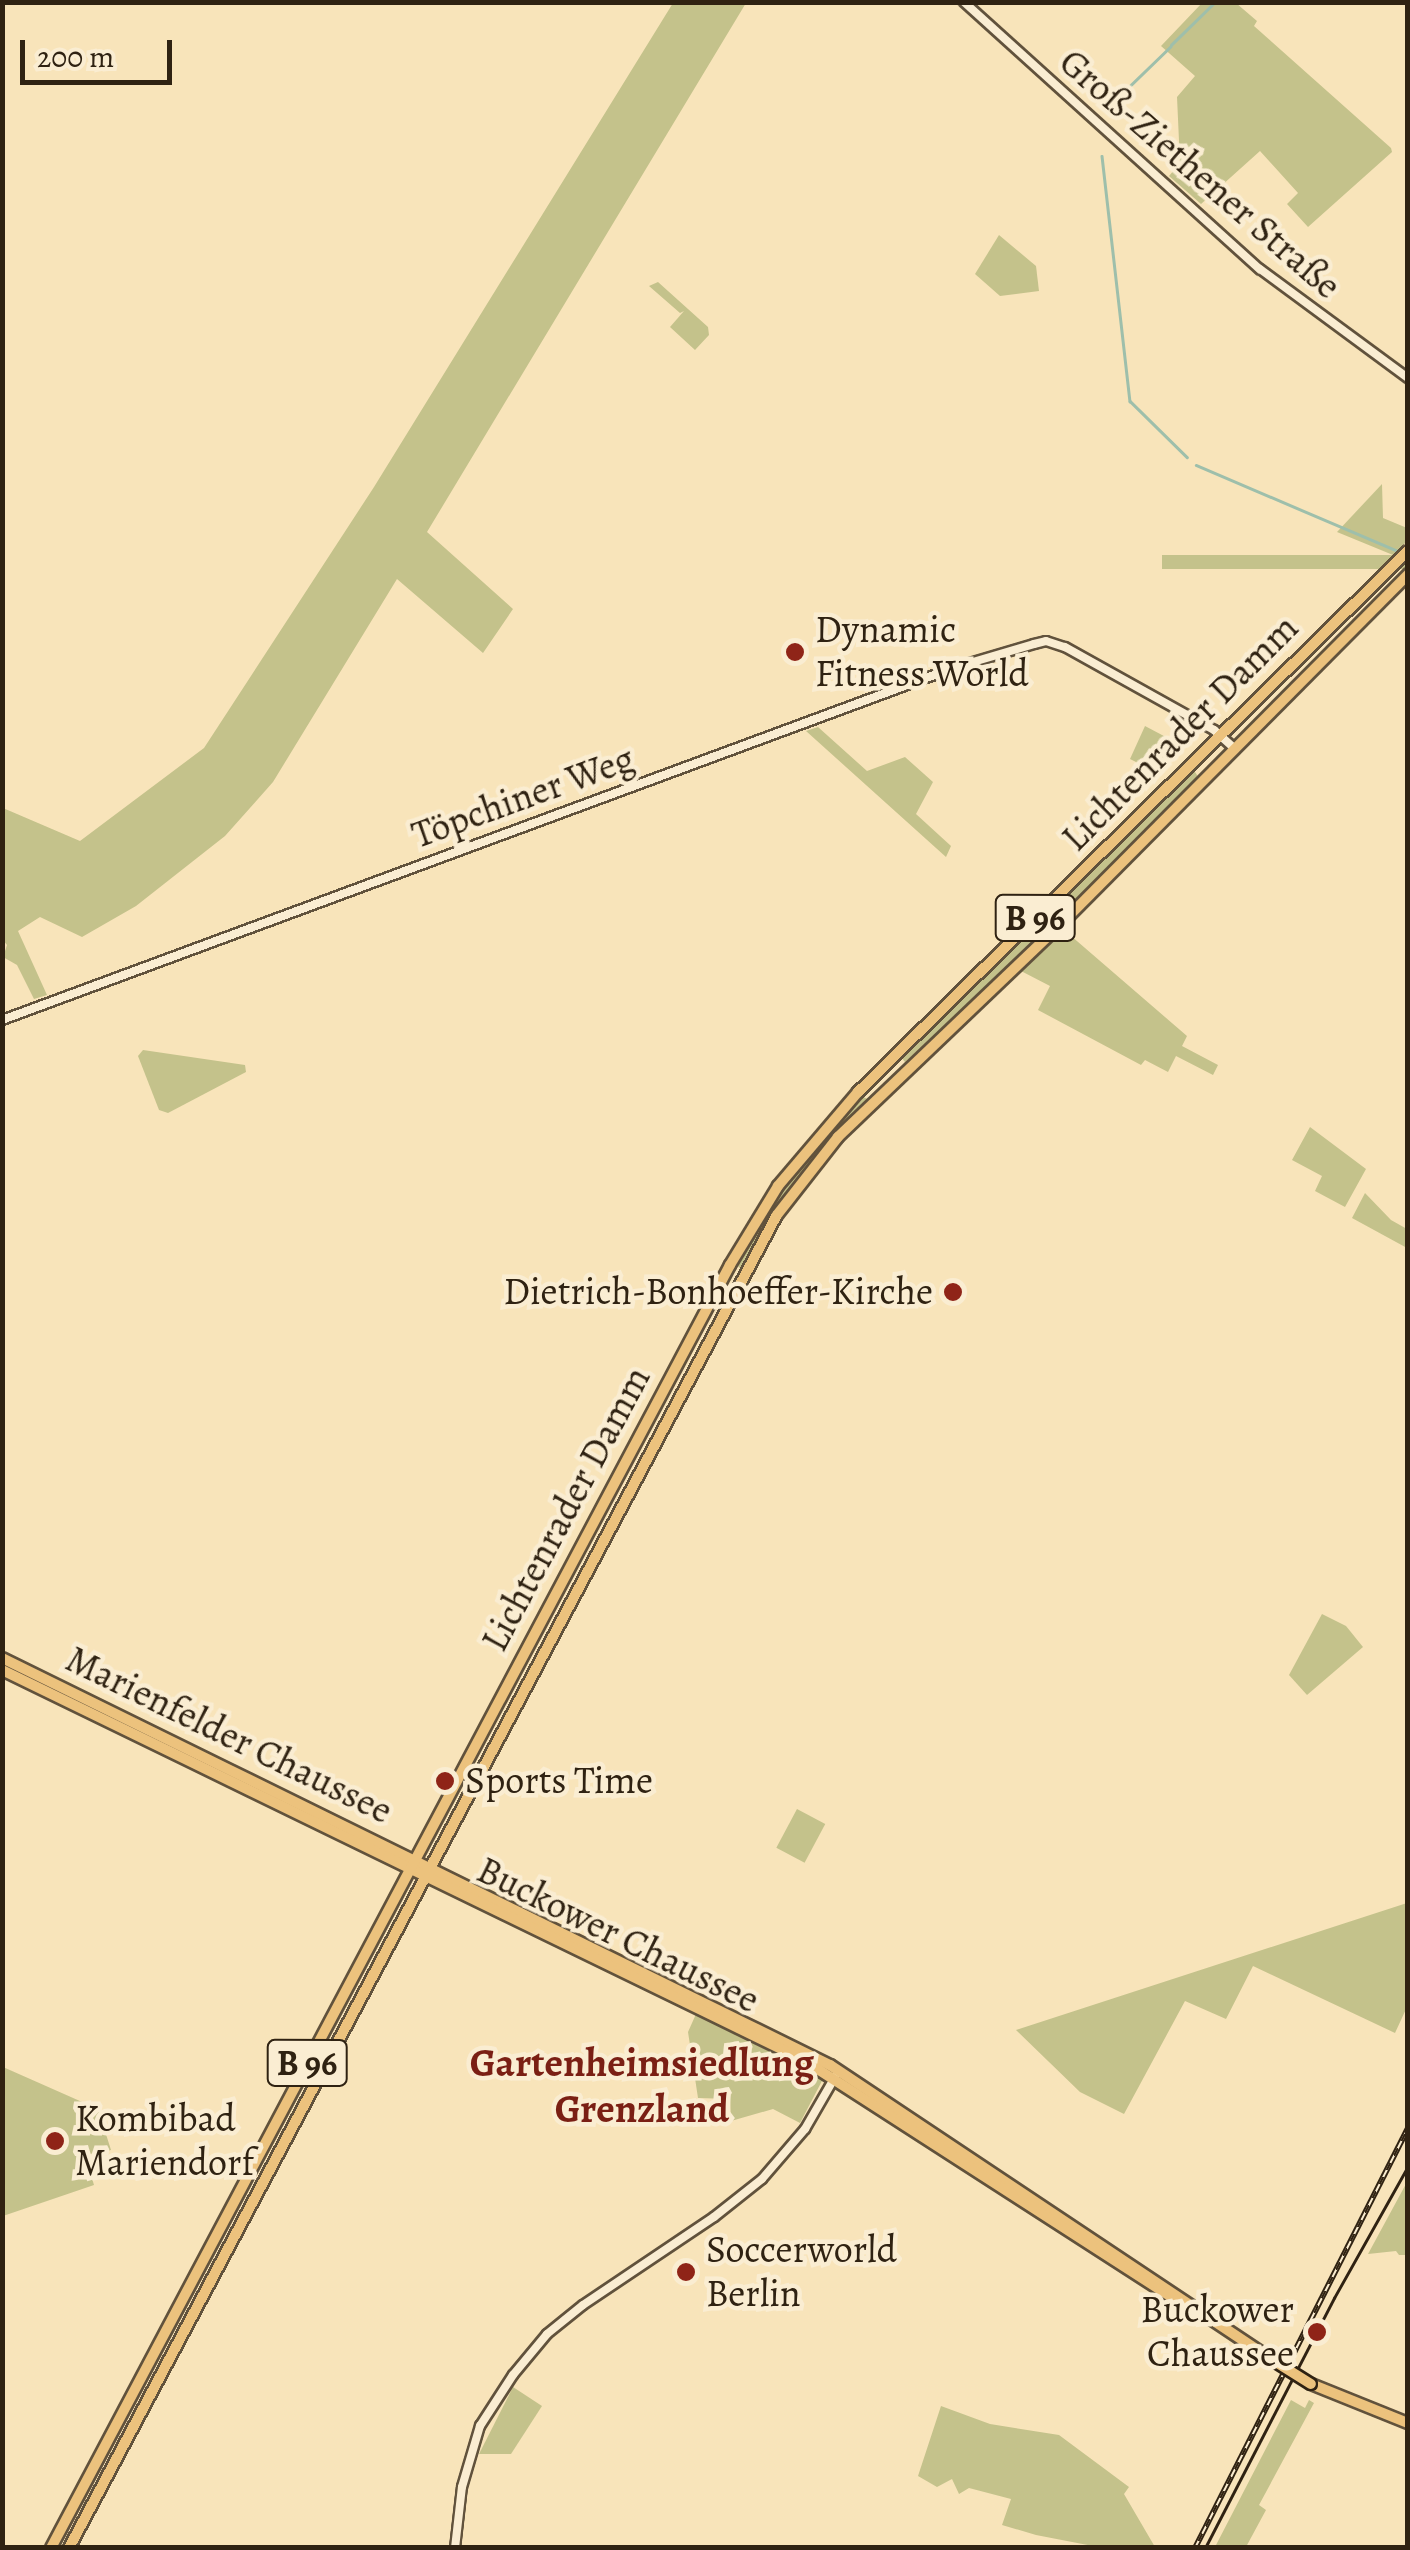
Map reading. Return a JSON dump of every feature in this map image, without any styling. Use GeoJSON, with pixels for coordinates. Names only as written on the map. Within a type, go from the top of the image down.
{"type":"FeatureCollection","features":[{"type":"Feature","properties":{"kind":"main road","name":"Lichtenrader Damm"},"geometry":{"type":"LineString","coordinates":[[414,1863],[751,1227],[796,1160],[895,1056],[1408,551]]}},
{"type":"Feature","properties":{"kind":"main road","name":"Lichtenrader Damm"},"geometry":{"type":"LineString","coordinates":[[428,1870],[766,1233],[814,1164],[907,1068],[1060,926],[1408,574]]}},
{"type":"Feature","properties":{"kind":"main road"},"geometry":{"type":"LineString","coordinates":[[1298,682],[1304,652]]}},
{"type":"Feature","properties":{"kind":"main road"},"geometry":{"type":"LineString","coordinates":[[1192,764],[1205,778]]}},
{"type":"Feature","properties":{"kind":"main road"},"geometry":{"type":"LineString","coordinates":[[895,1056],[907,1068]]}},
{"type":"Feature","properties":{"kind":"main road","name":"Marienfelder Chaussee"},"geometry":{"type":"LineString","coordinates":[[2,1658],[414,1863]]}},
{"type":"Feature","properties":{"kind":"main road","name":"Marienfelder Chaussee"},"geometry":{"type":"LineString","coordinates":[[2,1670],[414,1863]]}},
{"type":"Feature","properties":{"kind":"main road"},"geometry":{"type":"LineString","coordinates":[[434,1825],[448,1832]]}},
{"type":"Feature","properties":{"kind":"main road","name":"Buckower Chaussee"},"geometry":{"type":"LineString","coordinates":[[414,1863],[836,2076],[1174,2302],[1204,2314],[1311,2384],[1404,2420]]}},
{"type":"Feature","properties":{"kind":"main road","name":"B 96"},"geometry":{"type":"LineString","coordinates":[[50,2548],[414,1863]]}},
{"type":"Feature","properties":{"kind":"main road","name":"B 96"},"geometry":{"type":"LineString","coordinates":[[70,2548],[428,1870]]}},
{"type":"Feature","properties":{"kind":"main road"},"geometry":{"type":"LineString","coordinates":[[393,1901],[407,1909]]}},
{"type":"Feature","properties":{"kind":"street","name":"Groß-Ziethener Straße"},"geometry":{"type":"LineString","coordinates":[[964,2],[1260,269],[1408,378]]}},
{"type":"Feature","properties":{"kind":"street","name":"Töpchiner Weg"},"geometry":{"type":"LineString","coordinates":[[2,1020],[956,667],[1046,641],[1065,646],[1221,734]]}},
{"type":"Feature","properties":{"kind":"street"},"geometry":{"type":"LineString","coordinates":[[1221,734],[1233,747]]}},
{"type":"Feature","properties":{"kind":"street"},"geometry":{"type":"LineString","coordinates":[[454,2548],[462,2487],[480,2432],[496,2399],[536,2346],[561,2322],[762,2179],[805,2129],[836,2076]]}},
{"type":"Feature","properties":{"kind":"shaded area"},"geometry":{"type":"Polygon","coordinates":[[[673,3],[746,3],[427,532],[513,609],[483,653],[397,579],[273,782],[225,836],[136,906],[82,937],[40,917],[18,931],[47,995],[34,999],[17,965],[3,957],[7,945],[2,939],[3,808],[80,841],[204,748],[374,487],[673,3]]]}},
{"type":"Feature","properties":{"kind":"shaded area"},"geometry":{"type":"Polygon","coordinates":[[[1202,3],[1236,3],[1257,21],[1254,26],[1391,148],[1392,152],[1308,227],[1287,204],[1298,193],[1260,151],[1201,204],[1169,176],[1180,163],[1177,97],[1195,76],[1161,46],[1202,3]]]}},
{"type":"Feature","properties":{"kind":"shaded area"},"geometry":{"type":"Polygon","coordinates":[[[999,235],[1036,266],[1039,291],[1000,296],[975,274],[999,235]]]}},
{"type":"Feature","properties":{"kind":"shaded area"},"geometry":{"type":"Polygon","coordinates":[[[658,282],[708,327],[709,335],[695,350],[670,327],[684,311],[680,313],[649,286],[658,282]]]}},
{"type":"Feature","properties":{"kind":"shaded area"},"geometry":{"type":"Polygon","coordinates":[[[1382,484],[1383,518],[1407,528],[1407,541],[1393,555],[1337,532],[1382,484]]]}},
{"type":"Feature","properties":{"kind":"shaded area"},"geometry":{"type":"Polygon","coordinates":[[[1162,555],[1407,555],[1407,569],[1162,569],[1162,555]]]}},
{"type":"Feature","properties":{"kind":"shaded area"},"geometry":{"type":"Polygon","coordinates":[[[1145,726],[1179,744],[1150,769],[1130,759],[1145,726]]]}},
{"type":"Feature","properties":{"kind":"shaded area"},"geometry":{"type":"Polygon","coordinates":[[[818,727],[867,771],[905,757],[933,782],[916,814],[951,846],[946,857],[806,731],[818,727]]]}},
{"type":"Feature","properties":{"kind":"shaded area"},"geometry":{"type":"Polygon","coordinates":[[[1193,769],[1199,778],[1091,889],[981,996],[905,1062],[901,1057],[1193,769]]]}},
{"type":"Feature","properties":{"kind":"shaded area"},"geometry":{"type":"Polygon","coordinates":[[[1063,929],[1187,1036],[1182,1046],[1218,1065],[1213,1075],[1176,1056],[1168,1072],[1145,1060],[1141,1065],[1038,1010],[1050,986],[1021,971],[1063,929]]]}},
{"type":"Feature","properties":{"kind":"shaded area"},"geometry":{"type":"Polygon","coordinates":[[[143,1050],[245,1065],[246,1072],[168,1113],[159,1110],[138,1056],[143,1050]]]}},
{"type":"Feature","properties":{"kind":"shaded area"},"geometry":{"type":"Polygon","coordinates":[[[860,1095],[869,1100],[843,1127],[740,1268],[735,1264],[774,1196],[860,1095]]]}},
{"type":"Feature","properties":{"kind":"shaded area"},"geometry":{"type":"Polygon","coordinates":[[[1310,1127],[1366,1169],[1345,1207],[1315,1191],[1322,1176],[1292,1160],[1310,1127]]]}},
{"type":"Feature","properties":{"kind":"shaded area"},"geometry":{"type":"Polygon","coordinates":[[[1365,1193],[1391,1220],[1407,1229],[1407,1248],[1352,1218],[1365,1193]]]}},
{"type":"Feature","properties":{"kind":"shaded area"},"geometry":{"type":"Polygon","coordinates":[[[1322,1614],[1346,1626],[1363,1647],[1307,1695],[1289,1675],[1322,1614]]]}},
{"type":"Feature","properties":{"kind":"shaded area"},"geometry":{"type":"Polygon","coordinates":[[[797,1809],[825,1824],[805,1863],[776,1848],[797,1809]]]}},
{"type":"Feature","properties":{"kind":"shaded area"},"geometry":{"type":"Polygon","coordinates":[[[1407,1903],[1407,2007],[1395,2033],[1253,1966],[1226,2019],[1185,2001],[1124,2114],[1080,2092],[1016,2030],[1407,1903]]]}},
{"type":"Feature","properties":{"kind":"shaded area"},"geometry":{"type":"Polygon","coordinates":[[[696,2014],[823,2079],[800,2123],[773,2109],[731,2121],[730,2099],[698,2098],[688,2032],[696,2014]]]}},
{"type":"Feature","properties":{"kind":"shaded area","name":"Kombibad Mariendorf"},"geometry":{"type":"Polygon","coordinates":[[[3,2067],[98,2109],[111,2150],[85,2155],[94,2185],[3,2216],[3,2067]]]}},
{"type":"Feature","properties":{"kind":"shaded area"},"geometry":{"type":"Polygon","coordinates":[[[1407,2182],[1407,2255],[1396,2251],[1368,2254],[1407,2182]]]}},
{"type":"Feature","properties":{"kind":"shaded area"},"geometry":{"type":"Polygon","coordinates":[[[513,2387],[542,2406],[511,2454],[479,2454],[513,2387]]]}},
{"type":"Feature","properties":{"kind":"shaded area"},"geometry":{"type":"Polygon","coordinates":[[[1291,2400],[1305,2408],[1309,2400],[1314,2403],[1259,2505],[1266,2510],[1246,2547],[1215,2547],[1291,2400]]]}},
{"type":"Feature","properties":{"kind":"shaded area"},"geometry":{"type":"Polygon","coordinates":[[[941,2406],[990,2424],[1059,2435],[1129,2487],[1124,2494],[1155,2547],[1098,2547],[1002,2525],[1011,2499],[969,2488],[959,2494],[952,2479],[937,2487],[918,2476],[941,2406]]]}},
{"type":"Feature","properties":{"kind":"waterway"},"geometry":{"type":"LineString","coordinates":[[1171,45],[1215,2]]}},
{"type":"Feature","properties":{"kind":"waterway"},"geometry":{"type":"LineString","coordinates":[[1105,110],[1170,47]]}},
{"type":"Feature","properties":{"kind":"waterway"},"geometry":{"type":"LineString","coordinates":[[1102,156],[1130,401],[1187,457]]}},
{"type":"Feature","properties":{"kind":"waterway"},"geometry":{"type":"LineString","coordinates":[[1196,465],[1398,551]]}},
{"type":"Feature","properties":{"kind":"tram line"},"geometry":{"type":"LineString","coordinates":[[1205,2548],[1334,2298],[1408,2166]]}},
{"type":"Feature","properties":{"kind":"railway"},"geometry":{"type":"LineString","coordinates":[[1195,2548],[1408,2128]]}},
{"type":"Feature","properties":{"kind":"place","name":"Dynamic Fitness World"},"geometry":{"type":"Point","coordinates":[795,652]}},
{"type":"Feature","properties":{"kind":"place","name":"Dietrich-Bonhoeffer-Kirche"},"geometry":{"type":"Point","coordinates":[953,1292]}},
{"type":"Feature","properties":{"kind":"place","name":"Sports Time"},"geometry":{"type":"Point","coordinates":[445,1781]}},
{"type":"Feature","properties":{"kind":"place","name":"Kombibad Mariendorf"},"geometry":{"type":"Point","coordinates":[55,2141]}},
{"type":"Feature","properties":{"kind":"place","name":"Soccerworld Berlin"},"geometry":{"type":"Point","coordinates":[686,2272]}},
{"type":"Feature","properties":{"kind":"place","name":"Buckower Chaussee"},"geometry":{"type":"Point","coordinates":[1317,2332]}},
{"type":"Feature","properties":{"kind":"district","name":"Gartenheimsiedlung Grenzland"},"geometry":{"type":"Point","coordinates":[642,2086]}}]}
